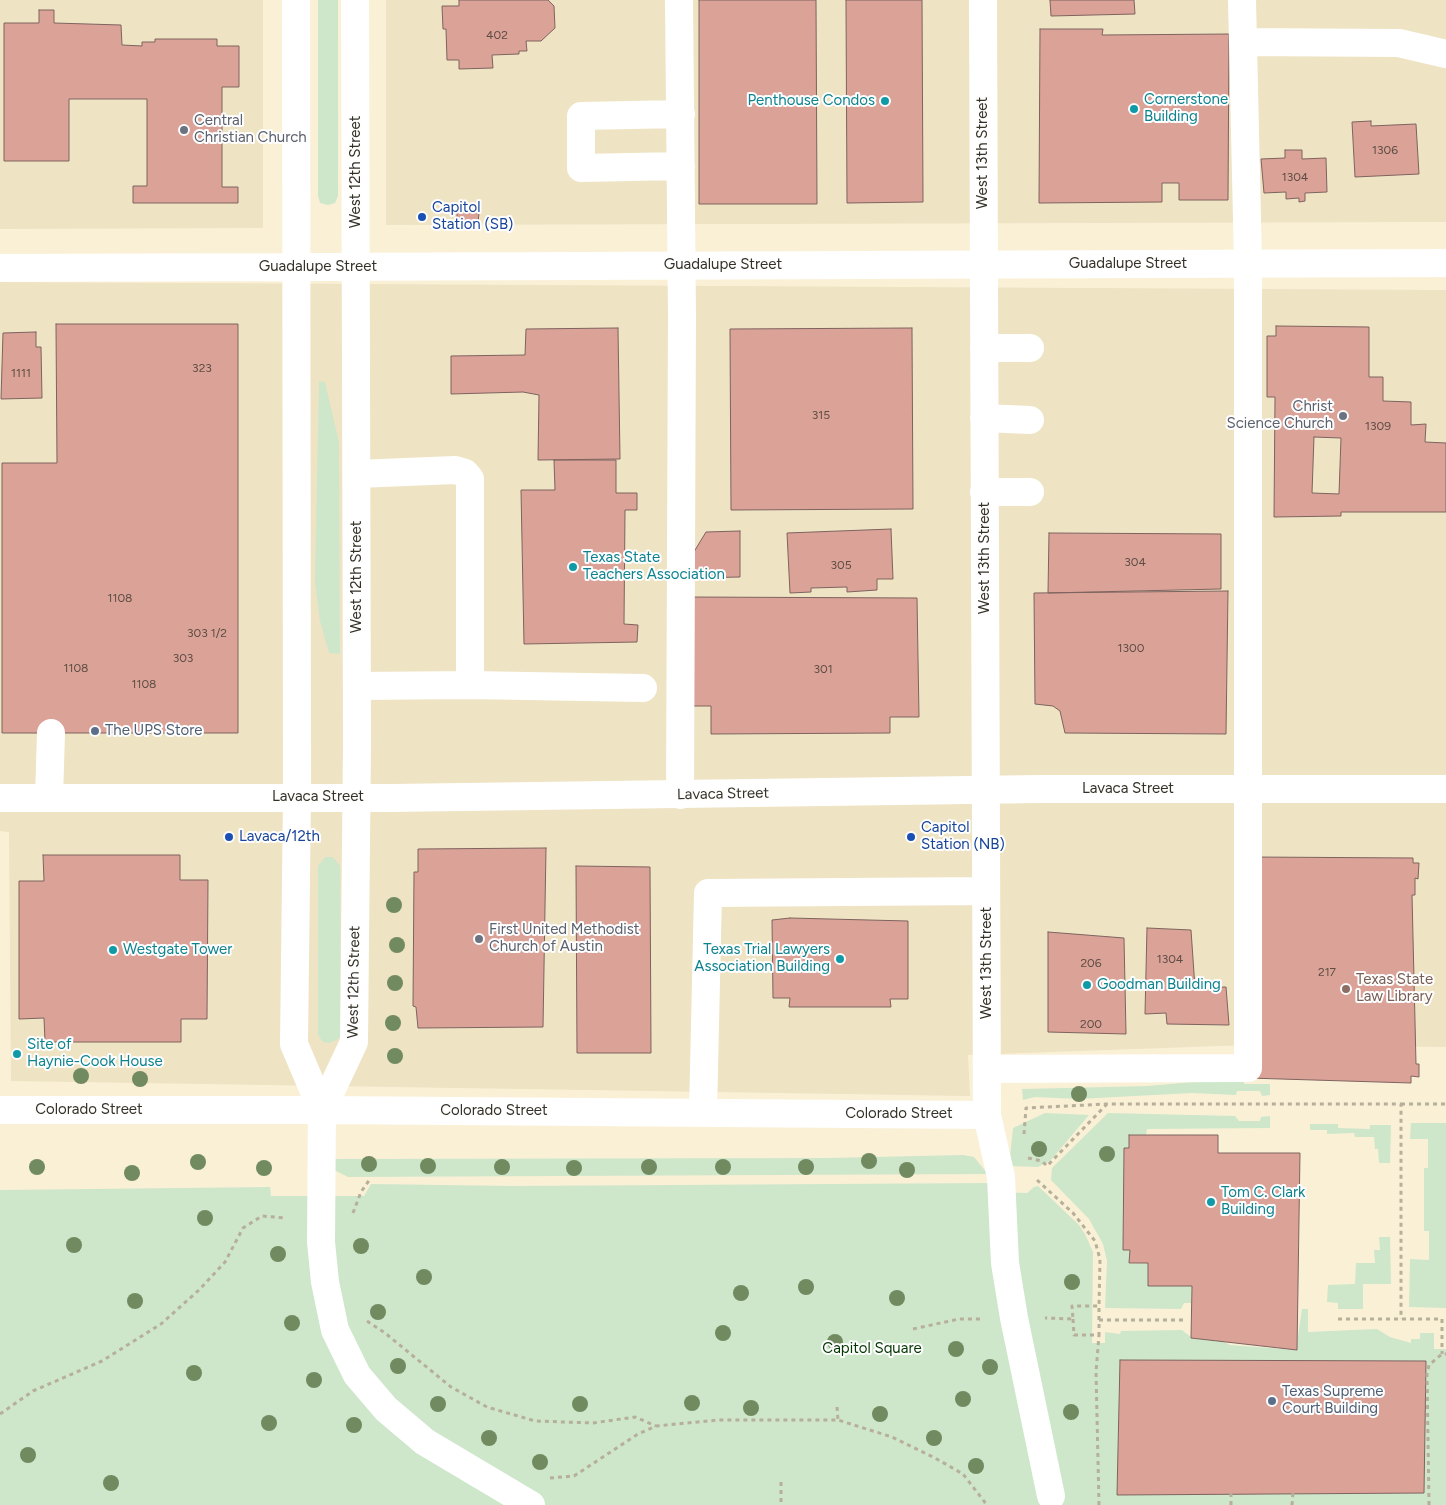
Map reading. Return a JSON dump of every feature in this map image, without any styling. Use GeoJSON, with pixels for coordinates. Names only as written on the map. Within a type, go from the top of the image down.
{"type":"FeatureCollection","features":[{"type":"Feature","properties":{"kind":"main road"},"geometry":{"type":"LineString","coordinates":[[296,0],[297,796],[294,1044],[322,1110],[321,1242],[325,1282],[335,1330],[357,1375],[386,1410],[425,1442],[531,1505]]}},
{"type":"Feature","properties":{"kind":"main road","name":"West 12th Street"},"geometry":{"type":"LineString","coordinates":[[322,1110],[354,1042],[357,797],[355,0]]}},
{"type":"Feature","properties":{"kind":"main road"},"geometry":{"type":"LineString","coordinates":[[679,0],[681,114],[680,795]]}},
{"type":"Feature","properties":{"kind":"main road","name":"West 13th Street"},"geometry":{"type":"LineString","coordinates":[[983,0],[987,1115],[1001,1177],[1006,1263],[1014,1318],[1051,1496]]}},
{"type":"Feature","properties":{"kind":"main road"},"geometry":{"type":"LineString","coordinates":[[987,1069],[1248,1068],[1248,263],[1242,0]]}},
{"type":"Feature","properties":{"kind":"main road"},"geometry":{"type":"LineString","coordinates":[[1243,42],[1399,43],[1446,54]]}},
{"type":"Feature","properties":{"kind":"main road"},"geometry":{"type":"LineString","coordinates":[[681,114],[581,116],[581,168],[681,166]]}},
{"type":"Feature","properties":{"kind":"main road","name":"Guadalupe Street"},"geometry":{"type":"LineString","coordinates":[[0,268],[1446,263]]}},
{"type":"Feature","properties":{"kind":"main road"},"geometry":{"type":"LineString","coordinates":[[984,348],[1030,348]]}},
{"type":"Feature","properties":{"kind":"main road"},"geometry":{"type":"LineString","coordinates":[[984,418],[1030,420]]}},
{"type":"Feature","properties":{"kind":"main road"},"geometry":{"type":"LineString","coordinates":[[357,474],[455,470],[465,473],[470,478],[470,685]]}},
{"type":"Feature","properties":{"kind":"main road"},"geometry":{"type":"LineString","coordinates":[[984,492],[1030,492]]}},
{"type":"Feature","properties":{"kind":"main road"},"geometry":{"type":"LineString","coordinates":[[357,686],[470,685],[643,688]]}},
{"type":"Feature","properties":{"kind":"main road"},"geometry":{"type":"LineString","coordinates":[[50,733],[50,798]]}},
{"type":"Feature","properties":{"kind":"main road","name":"Lavaca Street"},"geometry":{"type":"LineString","coordinates":[[0,798],[680,795],[987,790],[1446,789]]}},
{"type":"Feature","properties":{"kind":"main road"},"geometry":{"type":"LineString","coordinates":[[703,1113],[708,894],[986,891]]}},
{"type":"Feature","properties":{"kind":"main road","name":"Colorado Street"},"geometry":{"type":"LineString","coordinates":[[0,1110],[322,1110],[987,1115]]}},
{"type":"Feature","properties":{"kind":"path"},"geometry":{"type":"LineString","coordinates":[[1023,1155],[1032,1160],[1042,1161],[1047,1166],[1107,1104]]}},
{"type":"Feature","properties":{"kind":"path"},"geometry":{"type":"LineString","coordinates":[[1024,1136],[1026,1108],[1107,1104],[1446,1104]]}},
{"type":"Feature","properties":{"kind":"path"},"geometry":{"type":"LineString","coordinates":[[1401,1104],[1401,1319]]}},
{"type":"Feature","properties":{"kind":"path"},"geometry":{"type":"LineString","coordinates":[[351,1217],[361,1192],[370,1179]]}},
{"type":"Feature","properties":{"kind":"path"},"geometry":{"type":"LineString","coordinates":[[0,1414],[33,1391],[102,1361],[161,1324],[199,1290],[225,1262],[243,1228],[262,1216],[286,1218]]}},
{"type":"Feature","properties":{"kind":"path"},"geometry":{"type":"LineString","coordinates":[[1099,1306],[1096,1372],[1099,1505]]}},
{"type":"Feature","properties":{"kind":"path"},"geometry":{"type":"LineString","coordinates":[[362,1318],[385,1333],[451,1387],[487,1407],[535,1421],[593,1423],[635,1417],[656,1426]]}},
{"type":"Feature","properties":{"kind":"path"},"geometry":{"type":"LineString","coordinates":[[1073,1319],[1074,1335],[1099,1334]]}},
{"type":"Feature","properties":{"kind":"path"},"geometry":{"type":"LineString","coordinates":[[1338,1319],[1442,1319],[1444,1354],[1429,1365],[1427,1374],[1429,1505]]}},
{"type":"Feature","properties":{"kind":"path"},"geometry":{"type":"LineString","coordinates":[[1099,1320],[1185,1320]]}},
{"type":"Feature","properties":{"kind":"path"},"geometry":{"type":"LineString","coordinates":[[837,1407],[838,1420]]}},
{"type":"Feature","properties":{"kind":"path"},"geometry":{"type":"LineString","coordinates":[[550,1478],[574,1476],[638,1434],[656,1426],[718,1420],[838,1420],[892,1437],[935,1458],[963,1474],[987,1505]]}},
{"type":"Feature","properties":{"kind":"path"},"geometry":{"type":"LineString","coordinates":[[781,1482],[781,1505]]}},
{"type":"Feature","properties":{"kind":"path"},"geometry":{"type":"LineString","coordinates":[[1292,1505],[1293,1492]]}},
{"type":"Feature","properties":{"kind":"path"},"geometry":{"type":"LineString","coordinates":[[1231,1493],[1231,1505]]}},
{"type":"Feature","properties":{"kind":"shaded area"},"geometry":{"type":"Polygon","coordinates":[[[0,0],[263,0],[263,228],[0,229],[0,0]]]}},
{"type":"Feature","properties":{"kind":"shaded area"},"geometry":{"type":"Polygon","coordinates":[[[386,0],[1446,0],[1446,222],[386,225],[386,0]]]}},
{"type":"Feature","properties":{"kind":"shaded area"},"geometry":{"type":"Polygon","coordinates":[[[0,282],[1446,290],[1446,1047],[1247,1045],[968,1055],[970,1096],[11,1081],[9,832],[0,831],[0,282]]]}},
{"type":"Feature","properties":{"kind":"green space"},"geometry":{"type":"Polygon","coordinates":[[[318,0],[338,0],[338,196],[335,203],[328,205],[320,203],[318,196],[318,0]]]}},
{"type":"Feature","properties":{"kind":"green space"},"geometry":{"type":"Polygon","coordinates":[[[319,381],[325,382],[339,443],[340,654],[329,653],[320,621],[315,582],[319,381]]]}},
{"type":"Feature","properties":{"kind":"green space"},"geometry":{"type":"Polygon","coordinates":[[[325,857],[333,857],[340,866],[341,1035],[337,1040],[328,1043],[323,1042],[318,1035],[318,866],[325,857]]]}},
{"type":"Feature","properties":{"kind":"green space"},"geometry":{"type":"Polygon","coordinates":[[[1244,1079],[1244,1084],[1270,1084],[1270,1095],[1262,1096],[1260,1091],[1237,1091],[1236,1095],[1192,1093],[1078,1099],[1035,1097],[1023,1100],[1022,1089],[1148,1086],[1244,1079]]]}},
{"type":"Feature","properties":{"kind":"green space"},"geometry":{"type":"Polygon","coordinates":[[[1045,1113],[1089,1115],[1050,1161],[1038,1167],[1009,1166],[1013,1128],[1045,1113]]]}},
{"type":"Feature","properties":{"kind":"green space"},"geometry":{"type":"Polygon","coordinates":[[[1108,1113],[1235,1116],[1239,1121],[1260,1121],[1261,1117],[1270,1116],[1270,1128],[1147,1129],[1146,1135],[1129,1135],[1129,1148],[1124,1149],[1124,1250],[1130,1250],[1129,1264],[1148,1263],[1148,1286],[1192,1286],[1191,1303],[1184,1303],[1181,1309],[1105,1308],[1107,1261],[1103,1244],[1089,1219],[1051,1180],[1052,1168],[1108,1113]]]}},
{"type":"Feature","properties":{"kind":"green space"},"geometry":{"type":"Polygon","coordinates":[[[1411,1123],[1446,1123],[1446,1308],[1409,1307],[1410,1259],[1429,1260],[1429,1231],[1424,1231],[1424,1168],[1428,1168],[1428,1139],[1410,1139],[1411,1123]]]}},
{"type":"Feature","properties":{"kind":"green space"},"geometry":{"type":"Polygon","coordinates":[[[1310,1124],[1338,1124],[1338,1128],[1370,1129],[1370,1125],[1391,1125],[1390,1163],[1379,1163],[1378,1149],[1375,1149],[1374,1137],[1355,1137],[1354,1133],[1327,1134],[1327,1130],[1310,1130],[1310,1124]]]}},
{"type":"Feature","properties":{"kind":"green space"},"geometry":{"type":"Polygon","coordinates":[[[963,1155],[974,1157],[988,1174],[348,1177],[334,1170],[334,1159],[828,1158],[963,1155]]]}},
{"type":"Feature","properties":{"kind":"green space","name":"Capitol Square"},"geometry":{"type":"Polygon","coordinates":[[[992,1183],[992,1192],[1027,1193],[1038,1186],[1079,1225],[1085,1234],[1093,1252],[1092,1343],[1105,1343],[1105,1332],[1120,1334],[1121,1331],[1182,1330],[1192,1338],[1222,1341],[1230,1345],[1296,1350],[1302,1309],[1308,1309],[1308,1332],[1377,1329],[1390,1337],[1411,1343],[1411,1339],[1420,1339],[1420,1333],[1434,1333],[1434,1349],[1446,1349],[1446,1505],[0,1505],[0,1190],[270,1187],[271,1196],[364,1196],[371,1184],[512,1186],[992,1183]]]}},
{"type":"Feature","properties":{"kind":"green space"},"geometry":{"type":"Polygon","coordinates":[[[1379,1237],[1390,1237],[1391,1284],[1363,1284],[1363,1309],[1338,1309],[1338,1303],[1327,1302],[1328,1285],[1355,1284],[1356,1263],[1375,1263],[1374,1250],[1380,1250],[1379,1237]]]}},
{"type":"Feature","properties":{"kind":"building"},"geometry":{"type":"Polygon","coordinates":[[[459,0],[548,0],[554,6],[555,28],[541,41],[526,41],[527,51],[519,51],[519,54],[492,55],[493,68],[459,69],[459,60],[447,60],[446,29],[443,29],[442,6],[459,6],[459,0]]]}},
{"type":"Feature","properties":{"kind":"building"},"geometry":{"type":"Polygon","coordinates":[[[699,0],[816,0],[817,204],[699,204],[699,0]]]}},
{"type":"Feature","properties":{"kind":"building","name":"Penthouse Condos"},"geometry":{"type":"Polygon","coordinates":[[[846,0],[922,0],[923,202],[847,203],[846,0]]]}},
{"type":"Feature","properties":{"kind":"building"},"geometry":{"type":"Polygon","coordinates":[[[1050,0],[1134,0],[1135,14],[1051,16],[1050,0]]]}},
{"type":"Feature","properties":{"kind":"building","name":"Central Christian Church"},"geometry":{"type":"Polygon","coordinates":[[[39,10],[54,10],[54,23],[121,25],[122,45],[142,46],[142,42],[155,42],[155,39],[217,39],[217,46],[239,46],[239,87],[222,87],[222,187],[238,187],[238,203],[133,203],[133,186],[147,186],[147,99],[69,99],[69,161],[4,161],[4,23],[39,23],[39,10]]]}},
{"type":"Feature","properties":{"kind":"building","name":"Cornerstone Building"},"geometry":{"type":"Polygon","coordinates":[[[1040,29],[1103,29],[1102,35],[1229,34],[1228,200],[1179,200],[1179,183],[1162,183],[1162,202],[1039,203],[1040,29]]]}},
{"type":"Feature","properties":{"kind":"building"},"geometry":{"type":"Polygon","coordinates":[[[1371,121],[1371,126],[1416,124],[1419,174],[1355,177],[1352,122],[1371,121]]]}},
{"type":"Feature","properties":{"kind":"building"},"geometry":{"type":"Polygon","coordinates":[[[1285,150],[1302,150],[1302,159],[1326,158],[1327,192],[1305,193],[1305,201],[1299,202],[1299,198],[1286,199],[1286,192],[1264,193],[1261,159],[1285,158],[1285,150]]]}},
{"type":"Feature","properties":{"kind":"building"},"geometry":{"type":"Polygon","coordinates":[[[457,212],[479,213],[478,223],[457,222],[457,212]]]}},
{"type":"Feature","properties":{"kind":"building"},"geometry":{"type":"Polygon","coordinates":[[[56,324],[238,324],[238,733],[2,733],[2,463],[57,463],[56,324]]]}},
{"type":"Feature","properties":{"kind":"building","name":"Christ Science Church"},"geometry":{"type":"Polygon","coordinates":[[[1276,326],[1369,327],[1369,377],[1383,377],[1383,401],[1411,402],[1411,425],[1426,424],[1425,442],[1446,443],[1446,512],[1341,512],[1341,516],[1274,517],[1275,397],[1267,397],[1267,336],[1276,336],[1276,326]],[[1314,437],[1312,493],[1339,494],[1341,438],[1314,437]]]}},
{"type":"Feature","properties":{"kind":"building"},"geometry":{"type":"Polygon","coordinates":[[[618,328],[620,459],[538,460],[539,395],[523,392],[451,394],[451,356],[525,355],[526,329],[618,328]]]}},
{"type":"Feature","properties":{"kind":"building"},"geometry":{"type":"Polygon","coordinates":[[[912,328],[913,509],[731,510],[730,329],[912,328]]]}},
{"type":"Feature","properties":{"kind":"building"},"geometry":{"type":"Polygon","coordinates":[[[36,332],[36,347],[41,347],[42,398],[1,399],[3,333],[36,332]]]}},
{"type":"Feature","properties":{"kind":"building","name":"Texas State Teachers Association"},"geometry":{"type":"Polygon","coordinates":[[[554,460],[616,460],[616,493],[637,493],[637,510],[625,510],[624,624],[638,625],[637,642],[524,644],[521,490],[555,490],[554,460]]]}},
{"type":"Feature","properties":{"kind":"building"},"geometry":{"type":"Polygon","coordinates":[[[891,529],[893,579],[877,579],[877,590],[847,592],[847,587],[811,588],[811,592],[790,593],[787,533],[891,529]]]}},
{"type":"Feature","properties":{"kind":"building"},"geometry":{"type":"Polygon","coordinates":[[[740,531],[740,577],[691,578],[689,560],[706,532],[740,531]]]}},
{"type":"Feature","properties":{"kind":"building"},"geometry":{"type":"Polygon","coordinates":[[[1049,533],[1221,534],[1221,589],[1048,593],[1049,533]]]}},
{"type":"Feature","properties":{"kind":"building"},"geometry":{"type":"Polygon","coordinates":[[[1228,591],[1226,734],[1065,733],[1060,711],[1053,706],[1035,704],[1034,593],[1228,591]]]}},
{"type":"Feature","properties":{"kind":"building"},"geometry":{"type":"Polygon","coordinates":[[[685,597],[917,598],[919,717],[890,717],[890,733],[711,734],[711,706],[685,706],[685,597]]]}},
{"type":"Feature","properties":{"kind":"building","name":"First United Methodist Church of Austin"},"geometry":{"type":"Polygon","coordinates":[[[546,848],[543,1027],[418,1028],[416,1007],[413,1006],[414,872],[418,872],[418,849],[546,848]]]}},
{"type":"Feature","properties":{"kind":"building","name":"Westgate Tower"},"geometry":{"type":"Polygon","coordinates":[[[43,855],[180,855],[180,880],[208,880],[207,1019],[181,1019],[181,1042],[45,1042],[44,1018],[19,1019],[19,881],[44,881],[43,855]]]}},
{"type":"Feature","properties":{"kind":"building"},"geometry":{"type":"Polygon","coordinates":[[[1251,857],[1413,858],[1413,863],[1419,863],[1418,879],[1415,878],[1415,895],[1412,895],[1416,1064],[1419,1064],[1419,1077],[1411,1076],[1411,1083],[1248,1078],[1251,857]]]}},
{"type":"Feature","properties":{"kind":"building"},"geometry":{"type":"Polygon","coordinates":[[[576,866],[650,867],[651,1053],[577,1053],[576,866]]]}},
{"type":"Feature","properties":{"kind":"building","name":"Texas Trial Lawyers Association Building"},"geometry":{"type":"Polygon","coordinates":[[[790,918],[908,921],[908,999],[890,999],[891,1007],[789,1007],[790,998],[773,998],[772,920],[790,918]]]}},
{"type":"Feature","properties":{"kind":"building"},"geometry":{"type":"Polygon","coordinates":[[[1147,928],[1191,930],[1195,988],[1226,987],[1229,1025],[1167,1024],[1166,1013],[1145,1014],[1147,928]]]}},
{"type":"Feature","properties":{"kind":"building","name":"Goodman Building"},"geometry":{"type":"Polygon","coordinates":[[[1048,932],[1124,938],[1126,1034],[1048,1032],[1048,932]]]}},
{"type":"Feature","properties":{"kind":"building","name":"Tom C. Clark Building"},"geometry":{"type":"Polygon","coordinates":[[[1129,1135],[1218,1135],[1218,1153],[1300,1153],[1297,1350],[1191,1338],[1192,1286],[1148,1286],[1148,1263],[1129,1263],[1130,1250],[1123,1250],[1124,1148],[1129,1148],[1129,1135]]]}},
{"type":"Feature","properties":{"kind":"building","name":"Texas Supreme Court Building"},"geometry":{"type":"Polygon","coordinates":[[[1120,1360],[1426,1361],[1424,1493],[1117,1495],[1120,1360]]]}},
{"type":"Feature","properties":{"kind":"place","name":"Penthouse Condos"},"geometry":{"type":"Point","coordinates":[885,101]}},
{"type":"Feature","properties":{"kind":"place","name":"Cornerstone Building"},"geometry":{"type":"Point","coordinates":[1134,109]}},
{"type":"Feature","properties":{"kind":"place","name":"Central Christian Church"},"geometry":{"type":"Point","coordinates":[184,130]}},
{"type":"Feature","properties":{"kind":"place","name":"Capitol Station (SB)"},"geometry":{"type":"Point","coordinates":[422,217]}},
{"type":"Feature","properties":{"kind":"place","name":"Christ Science Church"},"geometry":{"type":"Point","coordinates":[1343,416]}},
{"type":"Feature","properties":{"kind":"place","name":"Texas State Teachers Association"},"geometry":{"type":"Point","coordinates":[573,567]}},
{"type":"Feature","properties":{"kind":"place","name":"The UPS Store"},"geometry":{"type":"Point","coordinates":[95,731]}},
{"type":"Feature","properties":{"kind":"place","name":"Lavaca/12th"},"geometry":{"type":"Point","coordinates":[229,837]}},
{"type":"Feature","properties":{"kind":"place","name":"Capitol Station (NB)"},"geometry":{"type":"Point","coordinates":[911,837]}},
{"type":"Feature","properties":{"kind":"place","name":"First United Methodist Church of Austin"},"geometry":{"type":"Point","coordinates":[479,939]}},
{"type":"Feature","properties":{"kind":"place","name":"Westgate Tower"},"geometry":{"type":"Point","coordinates":[113,950]}},
{"type":"Feature","properties":{"kind":"place","name":"Texas Trial Lawyers Association Building"},"geometry":{"type":"Point","coordinates":[840,959]}},
{"type":"Feature","properties":{"kind":"place","name":"Goodman Building"},"geometry":{"type":"Point","coordinates":[1087,985]}},
{"type":"Feature","properties":{"kind":"place","name":"Texas State Law Library"},"geometry":{"type":"Point","coordinates":[1346,989]}},
{"type":"Feature","properties":{"kind":"place","name":"Site of Haynie-Cook House"},"geometry":{"type":"Point","coordinates":[17,1054]}},
{"type":"Feature","properties":{"kind":"place","name":"Tom C. Clark Building"},"geometry":{"type":"Point","coordinates":[1211,1202]}},
{"type":"Feature","properties":{"kind":"place","name":"Texas Supreme Court Building"},"geometry":{"type":"Point","coordinates":[1272,1401]}}]}
